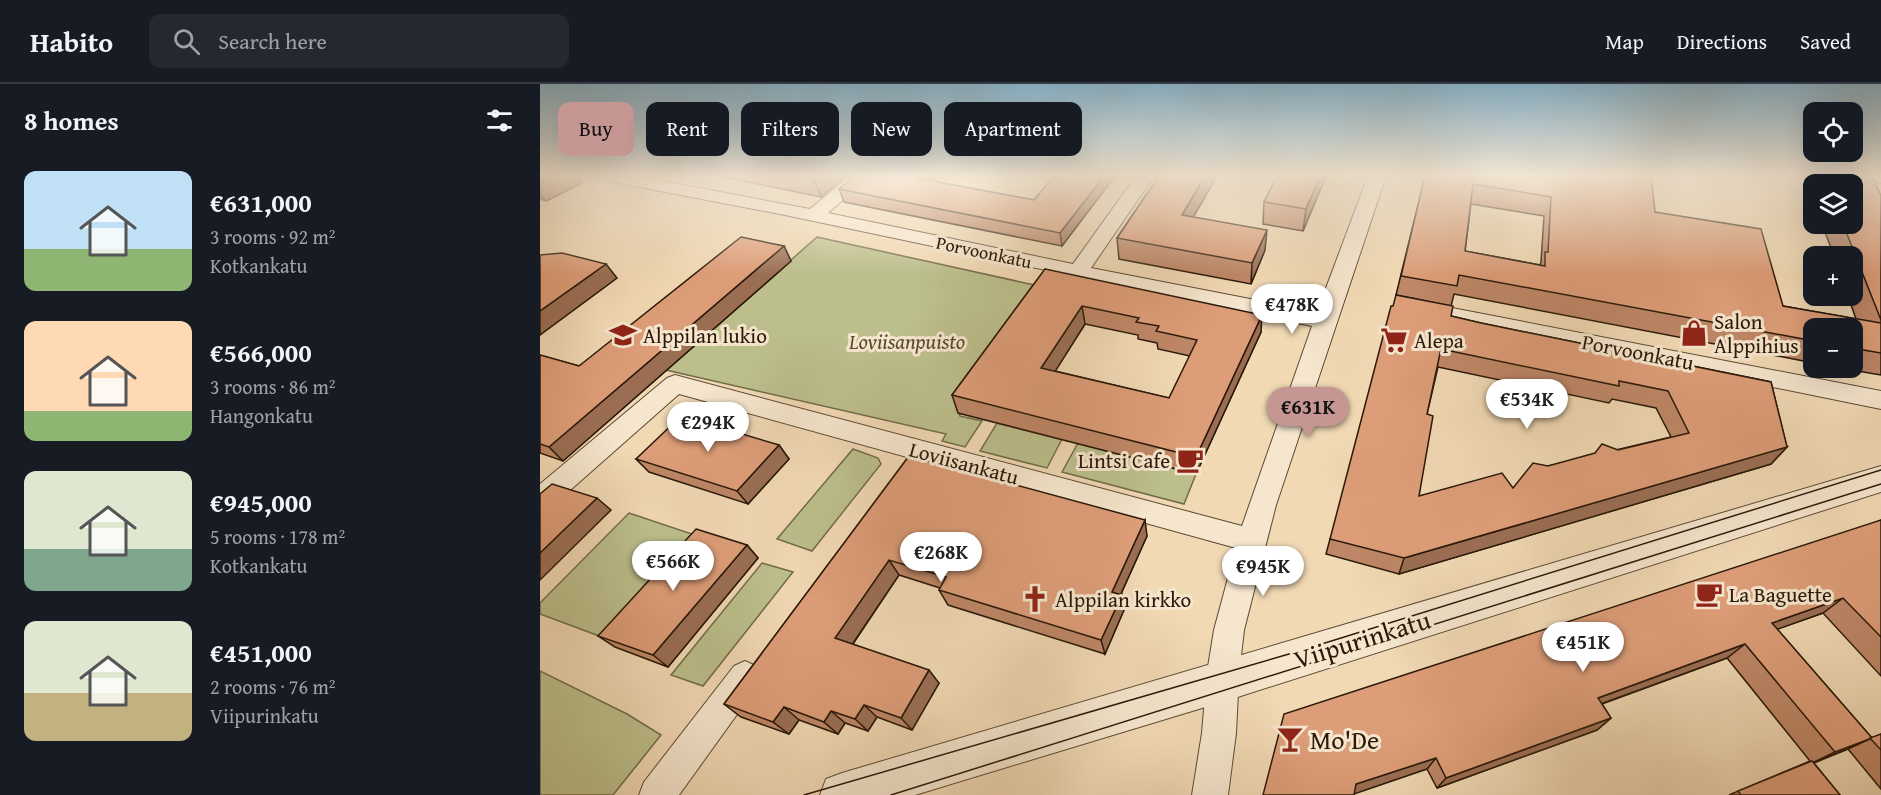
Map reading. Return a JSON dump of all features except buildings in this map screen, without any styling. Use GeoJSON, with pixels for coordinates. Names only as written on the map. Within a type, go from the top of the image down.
{"type":"FeatureCollection","features":[{"type":"Feature","properties":{"kind":"street","name":"Porvoonkatu"},"geometry":{"type":"LineString","coordinates":[[789,209],[1325,321]]}},
{"type":"Feature","properties":{"kind":"street"},"geometry":{"type":"LineString","coordinates":[[814,215],[821,209]]}},
{"type":"Feature","properties":{"kind":"street"},"geometry":{"type":"LineString","coordinates":[[1078,271],[1122,209]]}},
{"type":"Feature","properties":{"kind":"street"},"geometry":{"type":"LineString","coordinates":[[1210,795],[1219,733],[1222,682],[1229,630],[1262,505],[1365,209]]}},
{"type":"Feature","properties":{"kind":"street","name":"Porvoonkatu"},"geometry":{"type":"LineString","coordinates":[[1394,304],[1881,400]]}},
{"type":"Feature","properties":{"kind":"street","name":"Loviisankatu"},"geometry":{"type":"LineString","coordinates":[[540,500],[675,384],[907,461],[1195,524],[1253,541]]}},
{"type":"Feature","properties":{"kind":"street","name":"Viipurinkatu"},"geometry":{"type":"LineString","coordinates":[[842,795],[1222,682],[1881,478]]}},
{"type":"Feature","properties":{"kind":"street"},"geometry":{"type":"LineString","coordinates":[[657,795],[759,659]]}},
{"type":"Feature","properties":{"kind":"green space","name":"Loviisanpuisto"},"geometry":{"type":"Polygon","coordinates":[[[817,237],[1048,288],[959,413],[960,416],[982,421],[965,447],[942,441],[946,434],[666,370],[817,237]]]}},
{"type":"Feature","properties":{"kind":"green space"},"geometry":{"type":"Polygon","coordinates":[[[997,423],[1062,439],[1047,468],[980,451],[997,423]]]}},
{"type":"Feature","properties":{"kind":"green space"},"geometry":{"type":"Polygon","coordinates":[[[1078,443],[1196,474],[1184,504],[1062,472],[1078,443]]]}},
{"type":"Feature","properties":{"kind":"green space"},"geometry":{"type":"Polygon","coordinates":[[[853,449],[878,458],[881,464],[812,551],[777,539],[853,449]]]}},
{"type":"Feature","properties":{"kind":"green space"},"geometry":{"type":"Polygon","coordinates":[[[629,513],[695,535],[602,637],[540,614],[540,603],[629,513]]]}},
{"type":"Feature","properties":{"kind":"green space"},"geometry":{"type":"Polygon","coordinates":[[[762,563],[793,572],[703,686],[671,675],[762,563]]]}},
{"type":"Feature","properties":{"kind":"green space"},"geometry":{"type":"Polygon","coordinates":[[[540,671],[627,714],[661,735],[613,795],[540,795],[540,671]]]}},
{"type":"Feature","properties":{"kind":"tram line"},"geometry":{"type":"LineString","coordinates":[[804,795],[1296,652],[1881,470]]}},
{"type":"Feature","properties":{"kind":"tram line"},"geometry":{"type":"LineString","coordinates":[[891,795],[1881,484]]}},
{"type":"Feature","properties":{"kind":"place","name":"Salon Alppihius"},"geometry":{"type":"Point","coordinates":[1694,333]}},
{"type":"Feature","properties":{"kind":"place","name":"Alppilan lukio"},"geometry":{"type":"Point","coordinates":[623,335]}},
{"type":"Feature","properties":{"kind":"place","name":"Alepa"},"geometry":{"type":"Point","coordinates":[1394,340]}},
{"type":"Feature","properties":{"kind":"place","name":"Lintsi Cafe"},"geometry":{"type":"Point","coordinates":[1190,460]}},
{"type":"Feature","properties":{"kind":"place","name":"La Baguette"},"geometry":{"type":"Point","coordinates":[1709,594]}},
{"type":"Feature","properties":{"kind":"place","name":"Alppilan kirkko"},"geometry":{"type":"Point","coordinates":[1035,599]}},
{"type":"Feature","properties":{"kind":"place","name":"Mo'De"},"geometry":{"type":"Point","coordinates":[1290,739]}}]}
